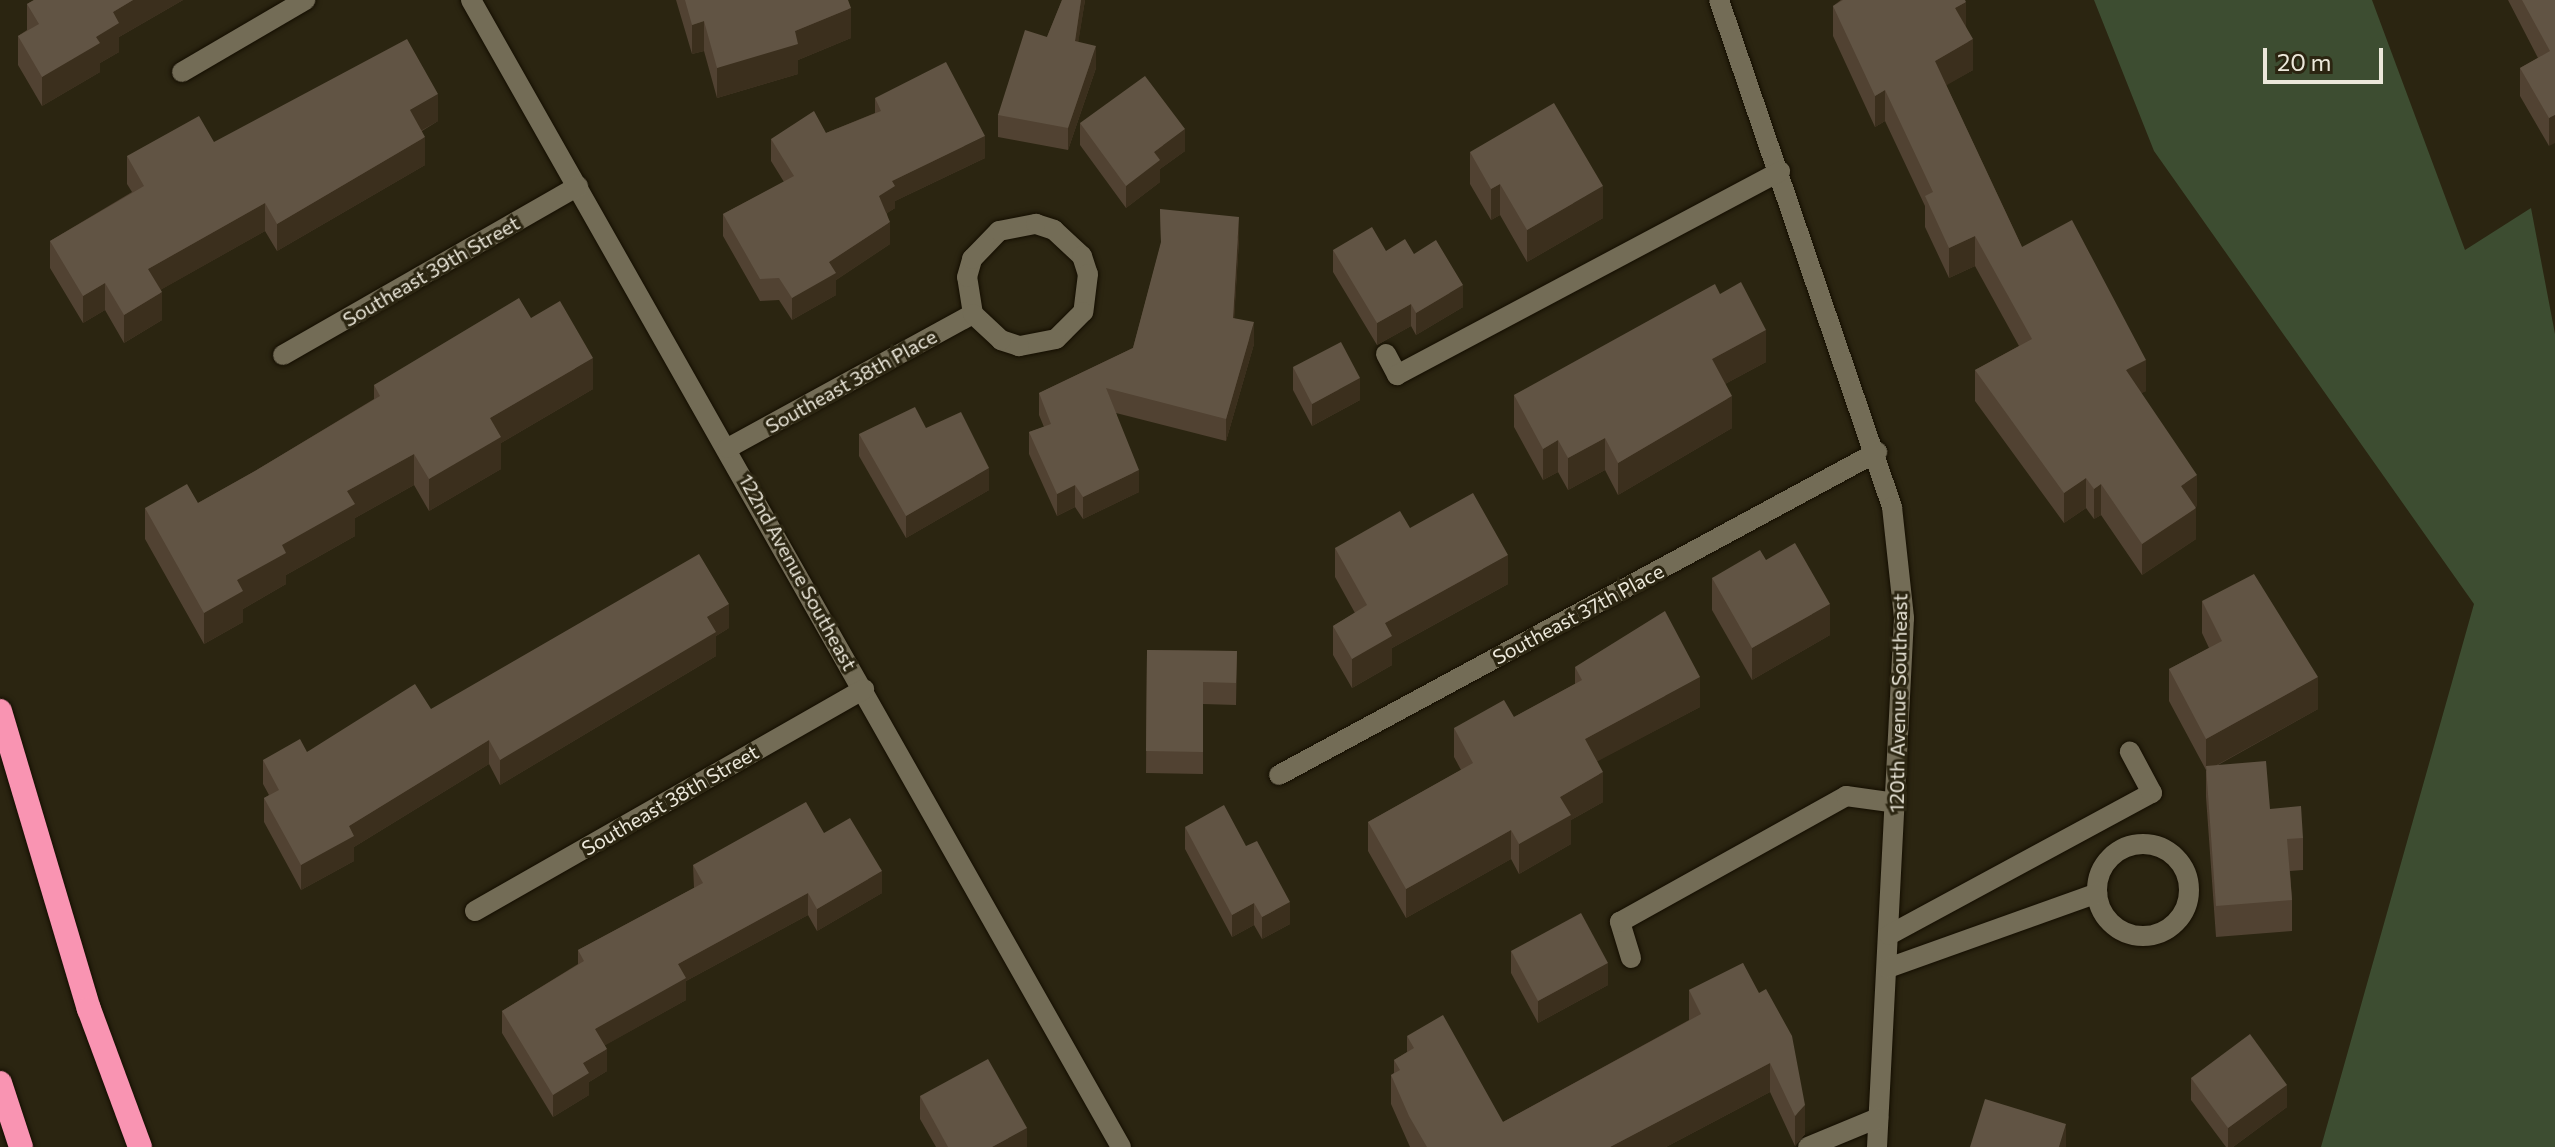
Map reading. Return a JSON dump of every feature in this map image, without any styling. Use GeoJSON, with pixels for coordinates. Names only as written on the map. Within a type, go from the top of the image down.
{"type":"FeatureCollection","features":[{"type":"Feature","properties":{"kind":"highway"},"geometry":{"type":"LineString","coordinates":[[0,711],[89,1009],[140,1147]]}},
{"type":"Feature","properties":{"kind":"highway"},"geometry":{"type":"LineString","coordinates":[[0,1083],[21,1147]]}},
{"type":"Feature","properties":{"kind":"street"},"geometry":{"type":"LineString","coordinates":[[182,72],[305,0]]}},
{"type":"Feature","properties":{"kind":"street","name":"122nd Avenue Southeast"},"geometry":{"type":"LineString","coordinates":[[471,0],[728,448],[1121,1147]]}},
{"type":"Feature","properties":{"kind":"street","name":"120th Avenue Southeast"},"geometry":{"type":"LineString","coordinates":[[1719,0],[1877,452],[1892,507],[1904,618],[1877,1147]]}},
{"type":"Feature","properties":{"kind":"street"},"geometry":{"type":"LineString","coordinates":[[1386,354],[1397,375],[1780,171]]}},
{"type":"Feature","properties":{"kind":"street","name":"Southeast 39th Street"},"geometry":{"type":"LineString","coordinates":[[283,355],[578,186]]}},
{"type":"Feature","properties":{"kind":"street"},"geometry":{"type":"LineString","coordinates":[[1017,225],[1054,230],[1082,256],[1088,274],[1083,312],[1056,339],[1019,346],[1001,340],[973,314],[967,277],[972,259],[999,231],[1017,225]]}},
{"type":"Feature","properties":{"kind":"street","name":"Southeast 38th Place"},"geometry":{"type":"LineString","coordinates":[[728,448],[973,314]]}},
{"type":"Feature","properties":{"kind":"street","name":"Southeast 37th Place"},"geometry":{"type":"LineString","coordinates":[[1279,775],[1877,452]]}},
{"type":"Feature","properties":{"kind":"street","name":"Southeast 38th Street"},"geometry":{"type":"LineString","coordinates":[[475,911],[864,689]]}},
{"type":"Feature","properties":{"kind":"street"},"geometry":{"type":"LineString","coordinates":[[1889,935],[2152,793],[2130,752]]}},
{"type":"Feature","properties":{"kind":"street"},"geometry":{"type":"LineString","coordinates":[[1631,958],[1620,922],[1846,796],[1896,803]]}},
{"type":"Feature","properties":{"kind":"street"},"geometry":{"type":"LineString","coordinates":[[2145,844],[2182,866],[2189,894],[2178,921],[2137,936],[2109,922],[2097,893],[2105,863],[2145,844]]}},
{"type":"Feature","properties":{"kind":"street"},"geometry":{"type":"LineString","coordinates":[[1888,968],[2097,893]]}},
{"type":"Feature","properties":{"kind":"street"},"geometry":{"type":"LineString","coordinates":[[1808,1147],[1878,1118]]}},
{"type":"Feature","properties":{"kind":"green space"},"geometry":{"type":"Polygon","coordinates":[[[2094,0],[2372,0],[2465,250],[2531,208],[2555,334],[2555,1147],[2321,1147],[2474,604],[2154,151],[2094,0]]]}},
{"type":"Feature","properties":{"kind":"building"},"geometry":{"type":"Polygon","coordinates":[[[34,0],[133,0],[113,12],[119,23],[96,37],[100,43],[42,77],[18,36],[39,24],[27,4],[34,0]]]}},
{"type":"Feature","properties":{"kind":"building"},"geometry":{"type":"Polygon","coordinates":[[[685,0],[848,0],[851,8],[795,31],[798,44],[717,68],[704,21],[692,25],[685,0]]]}},
{"type":"Feature","properties":{"kind":"building"},"geometry":{"type":"Polygon","coordinates":[[[1062,0],[1081,0],[1075,41],[1096,46],[1068,128],[998,115],[1025,30],[1047,37],[1062,0]]]}},
{"type":"Feature","properties":{"kind":"building"},"geometry":{"type":"Polygon","coordinates":[[[1843,0],[1965,0],[1955,8],[1973,39],[1935,61],[2022,247],[2072,220],[2146,360],[2126,370],[2197,475],[2181,486],[2196,508],[2142,544],[2101,484],[2094,489],[2086,478],[2064,493],[1975,370],[2032,339],[1975,236],[1949,248],[1925,196],[1933,192],[1885,90],[1875,96],[1833,6],[1843,0]]]}},
{"type":"Feature","properties":{"kind":"building"},"geometry":{"type":"Polygon","coordinates":[[[2522,0],[2555,0],[2555,115],[2549,118],[2520,68],[2550,51],[2522,0]]]}},
{"type":"Feature","properties":{"kind":"building"},"geometry":{"type":"Polygon","coordinates":[[[407,39],[438,94],[410,110],[425,137],[277,224],[265,203],[148,269],[162,292],[124,315],[105,283],[83,296],[50,241],[144,186],[127,156],[199,116],[214,142],[407,39]]]}},
{"type":"Feature","properties":{"kind":"building"},"geometry":{"type":"Polygon","coordinates":[[[946,62],[985,136],[892,181],[895,186],[879,196],[890,222],[829,262],[836,273],[792,298],[779,278],[760,279],[723,214],[794,176],[771,139],[814,111],[826,133],[881,111],[875,98],[946,62]]]}},
{"type":"Feature","properties":{"kind":"building"},"geometry":{"type":"Polygon","coordinates":[[[1145,76],[1185,129],[1154,152],[1160,160],[1126,186],[1080,123],[1145,76]]]}},
{"type":"Feature","properties":{"kind":"building"},"geometry":{"type":"Polygon","coordinates":[[[1554,103],[1603,186],[1527,230],[1500,184],[1491,189],[1470,152],[1554,103]]]}},
{"type":"Feature","properties":{"kind":"building"},"geometry":{"type":"Polygon","coordinates":[[[1160,209],[1239,217],[1233,318],[1254,322],[1226,419],[1106,388],[1139,470],[1083,497],[1075,485],[1057,494],[1029,432],[1051,424],[1039,393],[1133,348],[1161,242],[1160,209]]]}},
{"type":"Feature","properties":{"kind":"building"},"geometry":{"type":"Polygon","coordinates":[[[1372,227],[1386,251],[1405,239],[1414,254],[1436,240],[1463,285],[1416,313],[1411,304],[1377,323],[1333,250],[1372,227]]]}},
{"type":"Feature","properties":{"kind":"building"},"geometry":{"type":"Polygon","coordinates":[[[1741,282],[1766,330],[1712,359],[1732,396],[1618,463],[1605,438],[1568,458],[1558,440],[1543,449],[1514,395],[1715,284],[1720,294],[1741,282]]]}},
{"type":"Feature","properties":{"kind":"building"},"geometry":{"type":"Polygon","coordinates":[[[519,298],[531,318],[560,301],[593,358],[490,418],[501,437],[429,479],[414,454],[347,491],[355,504],[282,545],[286,553],[237,580],[243,591],[204,613],[145,508],[187,484],[198,503],[255,471],[380,396],[374,385],[519,298]]]}},
{"type":"Feature","properties":{"kind":"building"},"geometry":{"type":"Polygon","coordinates":[[[1341,342],[1360,378],[1312,404],[1293,367],[1341,342]]]}},
{"type":"Feature","properties":{"kind":"building"},"geometry":{"type":"Polygon","coordinates":[[[915,407],[926,428],[961,412],[989,468],[906,516],[859,434],[915,407]]]}},
{"type":"Feature","properties":{"kind":"building"},"geometry":{"type":"Polygon","coordinates":[[[1473,493],[1508,555],[1385,623],[1392,636],[1352,659],[1333,626],[1367,605],[1335,548],[1400,511],[1410,528],[1473,493]]]}},
{"type":"Feature","properties":{"kind":"building"},"geometry":{"type":"Polygon","coordinates":[[[1795,543],[1830,604],[1752,648],[1712,578],[1760,550],[1766,560],[1795,543]]]}},
{"type":"Feature","properties":{"kind":"building"},"geometry":{"type":"Polygon","coordinates":[[[699,554],[729,604],[707,617],[716,632],[500,760],[489,740],[349,826],[354,836],[301,865],[264,798],[279,790],[263,760],[300,739],[307,752],[415,684],[431,709],[699,554]]]}},
{"type":"Feature","properties":{"kind":"building"},"geometry":{"type":"Polygon","coordinates":[[[2254,574],[2318,677],[2206,739],[2169,669],[2222,641],[2202,601],[2254,574]]]}},
{"type":"Feature","properties":{"kind":"building"},"geometry":{"type":"Polygon","coordinates":[[[1665,611],[1700,677],[1585,739],[1603,772],[1560,797],[1571,815],[1519,844],[1511,830],[1406,889],[1368,822],[1473,763],[1454,728],[1504,700],[1514,717],[1582,680],[1575,667],[1665,611]]]}},
{"type":"Feature","properties":{"kind":"building"},"geometry":{"type":"Polygon","coordinates":[[[1147,650],[1237,651],[1236,683],[1203,682],[1203,752],[1146,751],[1147,650]]]}},
{"type":"Feature","properties":{"kind":"building"},"geometry":{"type":"Polygon","coordinates":[[[2266,761],[2270,809],[2301,806],[2303,838],[2287,839],[2292,900],[2216,906],[2206,766],[2266,761]]]}},
{"type":"Feature","properties":{"kind":"building"},"geometry":{"type":"Polygon","coordinates":[[[806,802],[824,833],[850,818],[882,871],[817,909],[808,893],[678,964],[686,978],[595,1029],[607,1049],[583,1063],[589,1073],[553,1095],[502,1011],[584,961],[578,950],[703,883],[693,865],[806,802]]]}},
{"type":"Feature","properties":{"kind":"building"},"geometry":{"type":"Polygon","coordinates":[[[1224,805],[1246,846],[1257,841],[1290,902],[1262,917],[1254,903],[1232,915],[1185,827],[1224,805]]]}},
{"type":"Feature","properties":{"kind":"building"},"geometry":{"type":"Polygon","coordinates":[[[1581,913],[1608,963],[1538,1001],[1511,951],[1581,913]]]}},
{"type":"Feature","properties":{"kind":"building"},"geometry":{"type":"Polygon","coordinates":[[[1743,963],[1759,993],[1766,989],[1792,1036],[1805,1105],[1795,1116],[1770,1063],[1610,1147],[1427,1147],[1391,1075],[1400,1070],[1394,1060],[1414,1048],[1407,1036],[1443,1015],[1503,1122],[1701,1014],[1689,990],[1743,963]]]}},
{"type":"Feature","properties":{"kind":"building"},"geometry":{"type":"Polygon","coordinates":[[[2250,1034],[2287,1085],[2228,1128],[2191,1078],[2250,1034]]]}},
{"type":"Feature","properties":{"kind":"building"},"geometry":{"type":"Polygon","coordinates":[[[988,1059],[1027,1128],[992,1147],[948,1147],[920,1096],[988,1059]]]}},
{"type":"Feature","properties":{"kind":"building"},"geometry":{"type":"Polygon","coordinates":[[[1985,1099],[2066,1124],[2059,1147],[1970,1147],[1985,1099]]]}}]}
